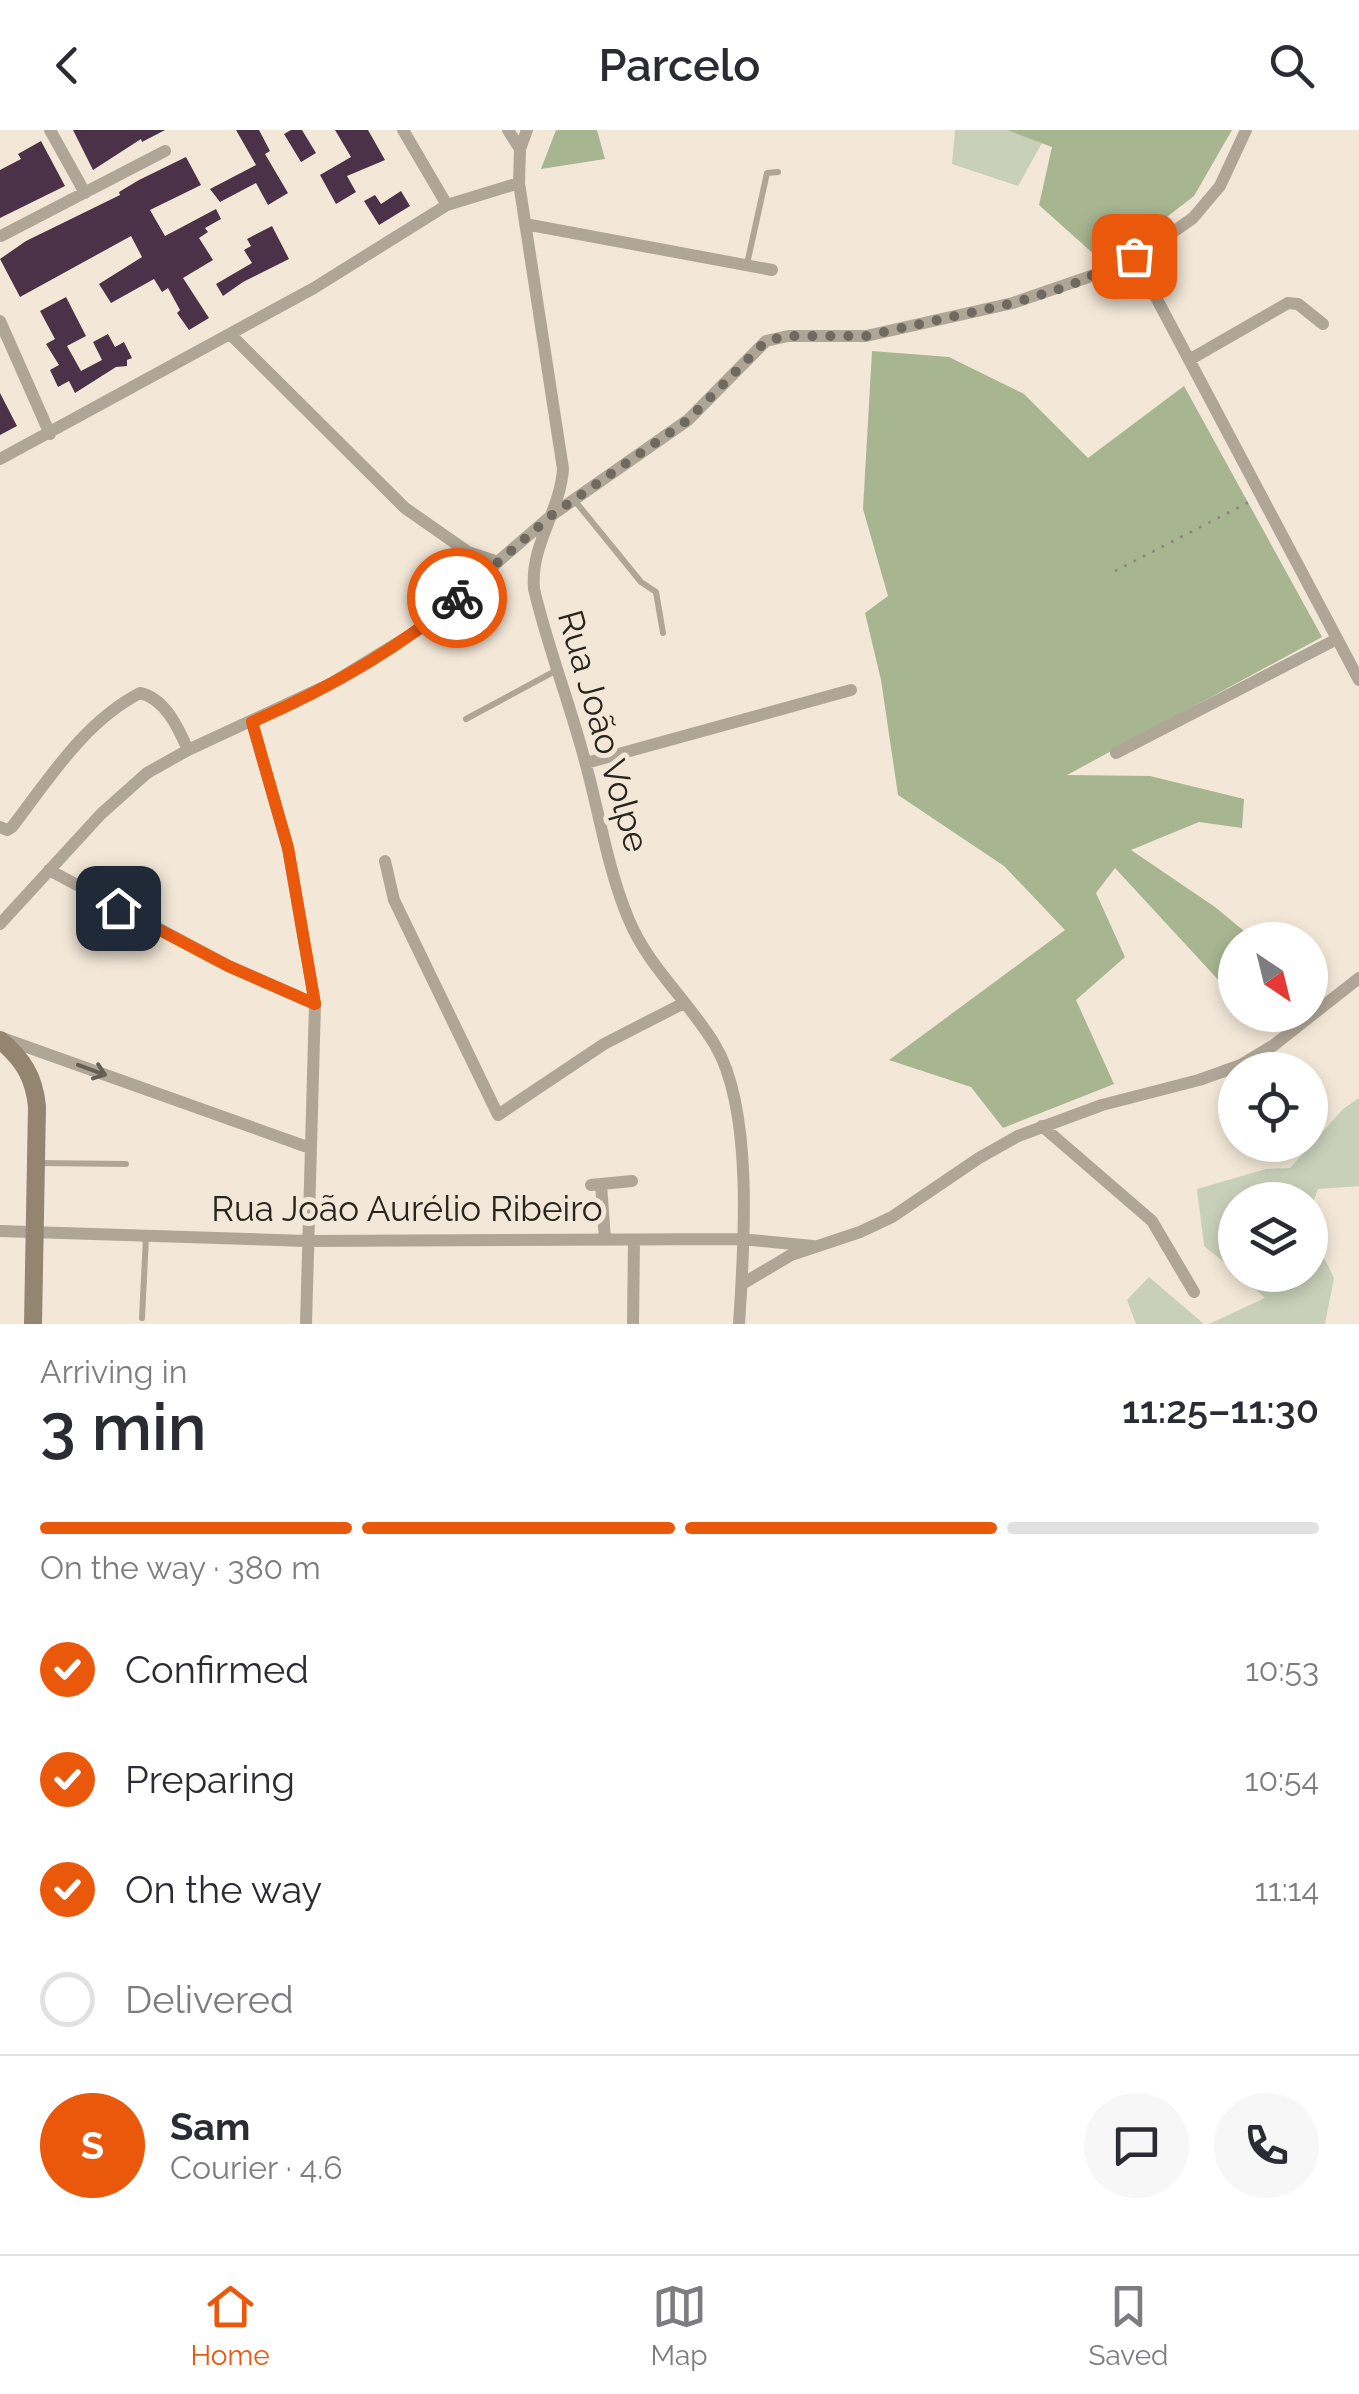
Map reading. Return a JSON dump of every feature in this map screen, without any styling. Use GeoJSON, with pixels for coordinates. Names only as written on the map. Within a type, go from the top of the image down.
{"type":"FeatureCollection","features":[{"type":"Feature","properties":{"kind":"street"},"geometry":{"type":"LineString","coordinates":[[50,130],[85,193]]}},
{"type":"Feature","properties":{"kind":"street"},"geometry":{"type":"LineString","coordinates":[[403,130],[447,205]]}},
{"type":"Feature","properties":{"kind":"street"},"geometry":{"type":"LineString","coordinates":[[508,130],[520,149]]}},
{"type":"Feature","properties":{"kind":"street","name":"Rua João Volpe"},"geometry":{"type":"LineString","coordinates":[[527,130],[520,149],[519,183],[562,450],[562,485],[537,548],[533,575],[538,605],[630,923],[650,958],[716,1047],[730,1082],[740,1150],[739,1324]]}},
{"type":"Feature","properties":{"kind":"street"},"geometry":{"type":"LineString","coordinates":[[0,924],[127,789],[147,773],[330,684],[398,644],[438,615],[552,515],[688,420],[766,341],[788,336],[866,336],[1014,303],[1069,286],[1174,233],[1208,202],[1246,130]]}},
{"type":"Feature","properties":{"kind":"street"},"geometry":{"type":"LineString","coordinates":[[1,236],[166,151]]}},
{"type":"Feature","properties":{"kind":"street"},"geometry":{"type":"LineString","coordinates":[[0,460],[354,264],[447,205],[519,183]]}},
{"type":"Feature","properties":{"kind":"street"},"geometry":{"type":"LineString","coordinates":[[525,224],[772,270]]}},
{"type":"Feature","properties":{"kind":"street"},"geometry":{"type":"LineString","coordinates":[[1134,256],[1359,680]]}},
{"type":"Feature","properties":{"kind":"street"},"geometry":{"type":"LineString","coordinates":[[1189,360],[1288,304],[1298,304],[1322,324]]}},
{"type":"Feature","properties":{"kind":"street"},"geometry":{"type":"LineString","coordinates":[[0,322],[50,434]]}},
{"type":"Feature","properties":{"kind":"street"},"geometry":{"type":"LineString","coordinates":[[230,334],[405,508],[468,552],[498,562]]}},
{"type":"Feature","properties":{"kind":"street"},"geometry":{"type":"LineString","coordinates":[[1116,753],[1337,639]]}},
{"type":"Feature","properties":{"kind":"street"},"geometry":{"type":"LineString","coordinates":[[586,764],[851,690]]}},
{"type":"Feature","properties":{"kind":"street"},"geometry":{"type":"LineString","coordinates":[[0,827],[12,828],[77,744],[140,693],[154,698],[166,711],[188,750]]}},
{"type":"Feature","properties":{"kind":"street"},"geometry":{"type":"LineString","coordinates":[[252,722],[288,848],[315,1004],[306,1324]]}},
{"type":"Feature","properties":{"kind":"street"},"geometry":{"type":"LineString","coordinates":[[385,861],[394,900],[498,1115],[604,1044],[684,1004]]}},
{"type":"Feature","properties":{"kind":"street"},"geometry":{"type":"LineString","coordinates":[[49,870],[228,966],[315,1004]]}},
{"type":"Feature","properties":{"kind":"street"},"geometry":{"type":"LineString","coordinates":[[742,1284],[813,1246],[874,1226],[997,1147],[1042,1126],[1241,1065],[1274,1045],[1359,978]]}},
{"type":"Feature","properties":{"kind":"street"},"geometry":{"type":"LineString","coordinates":[[0,1039],[310,1148]]}},
{"type":"Feature","properties":{"kind":"street"},"geometry":{"type":"LineString","coordinates":[[0,1039],[14,1051],[31,1076],[37,1106],[33,1324]]}},
{"type":"Feature","properties":{"kind":"street"},"geometry":{"type":"LineString","coordinates":[[1042,1126],[1152,1222],[1194,1292]]}},
{"type":"Feature","properties":{"kind":"street"},"geometry":{"type":"LineString","coordinates":[[604,1240],[596,1185],[632,1181]]}},
{"type":"Feature","properties":{"kind":"street","name":"Rua João Aurélio Ribeiro"},"geometry":{"type":"LineString","coordinates":[[0,1230],[307,1240],[742,1240],[813,1246]]}},
{"type":"Feature","properties":{"kind":"street"},"geometry":{"type":"LineString","coordinates":[[633,1324],[634,1240]]}},
{"type":"Feature","properties":{"kind":"lane"},"geometry":{"type":"LineString","coordinates":[[746,265],[767,173],[778,172]]}},
{"type":"Feature","properties":{"kind":"lane"},"geometry":{"type":"LineString","coordinates":[[575,501],[641,582],[656,592],[663,633]]}},
{"type":"Feature","properties":{"kind":"lane"},"geometry":{"type":"LineString","coordinates":[[466,719],[558,669]]}},
{"type":"Feature","properties":{"kind":"lane"},"geometry":{"type":"LineString","coordinates":[[36,1163],[126,1164]]}},
{"type":"Feature","properties":{"kind":"lane"},"geometry":{"type":"LineString","coordinates":[[142,1318],[146,1236]]}},
{"type":"Feature","properties":{"kind":"path"},"geometry":{"type":"LineString","coordinates":[[1116,571],[1261,495]]}},
{"type":"Feature","properties":{"kind":"green space"},"geometry":{"type":"Polygon","coordinates":[[[556,130],[597,130],[605,159],[541,169],[556,130]]]}},
{"type":"Feature","properties":{"kind":"green space"},"geometry":{"type":"Polygon","coordinates":[[[955,130],[1007,130],[1042,143],[1018,186],[952,164],[955,130]]]}},
{"type":"Feature","properties":{"kind":"green space"},"geometry":{"type":"Polygon","coordinates":[[[1007,130],[1232,130],[1194,196],[1150,230],[1097,257],[1039,205],[1052,147],[1007,130]]]}},
{"type":"Feature","properties":{"kind":"green space"},"geometry":{"type":"Polygon","coordinates":[[[872,351],[949,357],[1024,394],[1088,458],[1184,386],[1322,637],[1067,775],[1150,776],[1244,799],[1242,828],[1199,822],[1131,850],[1233,922],[1218,922],[1218,980],[1115,868],[1096,893],[1125,957],[1076,1000],[1114,1084],[1003,1128],[971,1087],[889,1060],[1065,930],[1004,866],[898,795],[881,680],[865,613],[888,596],[863,509],[872,351]]]}},
{"type":"Feature","properties":{"kind":"green space"},"geometry":{"type":"Polygon","coordinates":[[[1359,1098],[1359,1186],[1328,1188],[1328,1182],[1221,1182],[1266,1169],[1290,1168],[1295,1162],[1328,1162],[1328,1126],[1359,1098]]]}},
{"type":"Feature","properties":{"kind":"green space"},"geometry":{"type":"Polygon","coordinates":[[[1218,1183],[1218,1257],[1204,1246],[1197,1189],[1218,1183]]]}},
{"type":"Feature","properties":{"kind":"green space"},"geometry":{"type":"Polygon","coordinates":[[[1328,1266],[1334,1278],[1325,1324],[1209,1324],[1265,1298],[1258,1292],[1328,1292],[1328,1266]]]}},
{"type":"Feature","properties":{"kind":"green space"},"geometry":{"type":"Polygon","coordinates":[[[1149,1277],[1204,1324],[1136,1324],[1127,1300],[1149,1277]]]}},
{"type":"Feature","properties":{"kind":"building"},"geometry":{"type":"Polygon","coordinates":[[[73,130],[165,130],[142,142],[141,139],[93,170],[73,130]]]}},
{"type":"Feature","properties":{"kind":"building"},"geometry":{"type":"Polygon","coordinates":[[[236,130],[259,130],[270,151],[265,154],[288,193],[268,205],[256,183],[220,202],[210,189],[256,165],[236,130]]]}},
{"type":"Feature","properties":{"kind":"building"},"geometry":{"type":"Polygon","coordinates":[[[302,130],[316,153],[301,162],[284,134],[302,130]]]}},
{"type":"Feature","properties":{"kind":"building"},"geometry":{"type":"Polygon","coordinates":[[[335,130],[368,130],[385,160],[347,176],[356,192],[336,204],[320,175],[351,157],[335,130]]]}},
{"type":"Feature","properties":{"kind":"building"},"geometry":{"type":"Polygon","coordinates":[[[41,141],[65,186],[0,218],[0,170],[21,159],[18,154],[41,141]]]}},
{"type":"Feature","properties":{"kind":"building"},"geometry":{"type":"Polygon","coordinates":[[[186,157],[201,185],[150,210],[165,236],[216,209],[221,219],[205,228],[208,232],[199,238],[213,260],[183,278],[209,318],[189,330],[177,313],[180,310],[168,288],[162,292],[154,279],[111,303],[99,284],[142,257],[131,236],[20,297],[0,259],[26,241],[186,157]]]}},
{"type":"Feature","properties":{"kind":"building"},"geometry":{"type":"Polygon","coordinates":[[[401,191],[410,206],[379,225],[364,201],[375,195],[381,204],[401,191]]]}},
{"type":"Feature","properties":{"kind":"building"},"geometry":{"type":"Polygon","coordinates":[[[272,226],[289,259],[223,296],[216,284],[252,263],[244,250],[251,246],[247,239],[272,226]]]}},
{"type":"Feature","properties":{"kind":"building"},"geometry":{"type":"Polygon","coordinates":[[[66,297],[86,336],[67,346],[81,371],[102,360],[93,342],[108,334],[115,347],[124,342],[132,358],[127,360],[127,366],[116,367],[75,393],[69,381],[58,387],[50,370],[59,365],[46,344],[55,339],[40,311],[66,297]]]}},
{"type":"Feature","properties":{"kind":"building"},"geometry":{"type":"Polygon","coordinates":[[[0,393],[17,426],[0,435],[0,393]]]}},
{"type":"Feature","properties":{"kind":"way so far"},"geometry":{"type":"LineString","coordinates":[[457,598],[552,515],[688,420],[766,341],[788,336],[866,336],[1014,303],[1069,286],[1134,256]]}},
{"type":"Feature","properties":{"kind":"route"},"geometry":{"type":"LineString","coordinates":[[118,908],[228,966],[315,1004],[288,848],[252,722],[330,684],[398,644],[457,598]]}}]}
